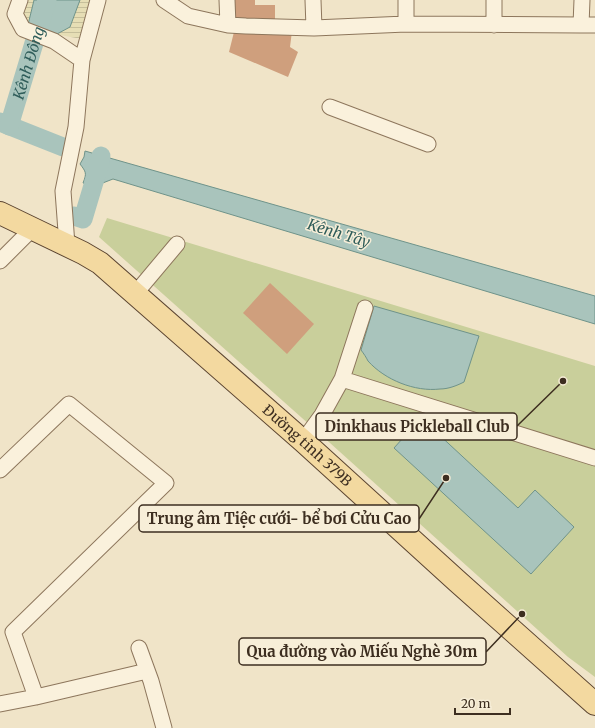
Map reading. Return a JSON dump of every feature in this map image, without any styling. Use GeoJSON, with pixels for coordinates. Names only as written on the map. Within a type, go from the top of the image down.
{"type":"FeatureCollection","features":[{"type":"Feature","properties":{"kind":"main road","name":"Đường tỉnh 379B"},"geometry":{"type":"LineString","coordinates":[[0,213],[83,252],[100,263],[303,441],[479,602],[595,704]]}},
{"type":"Feature","properties":{"kind":"street"},"geometry":{"type":"LineString","coordinates":[[20,0],[16,14],[23,29],[54,41],[82,60]]}},
{"type":"Feature","properties":{"kind":"street"},"geometry":{"type":"LineString","coordinates":[[67,245],[63,191],[76,127],[82,60],[98,0]]}},
{"type":"Feature","properties":{"kind":"street"},"geometry":{"type":"LineString","coordinates":[[164,0],[188,16],[228,24],[314,28],[406,24],[588,25],[582,0]]}},
{"type":"Feature","properties":{"kind":"street"},"geometry":{"type":"LineString","coordinates":[[227,0],[228,24]]}},
{"type":"Feature","properties":{"kind":"street"},"geometry":{"type":"LineString","coordinates":[[313,0],[314,28]]}},
{"type":"Feature","properties":{"kind":"street"},"geometry":{"type":"LineString","coordinates":[[406,0],[406,24]]}},
{"type":"Feature","properties":{"kind":"street"},"geometry":{"type":"LineString","coordinates":[[494,0],[494,25]]}},
{"type":"Feature","properties":{"kind":"street"},"geometry":{"type":"LineString","coordinates":[[330,107],[428,144]]}},
{"type":"Feature","properties":{"kind":"street"},"geometry":{"type":"LineString","coordinates":[[0,261],[32,229]]}},
{"type":"Feature","properties":{"kind":"street"},"geometry":{"type":"LineString","coordinates":[[135,294],[177,244]]}},
{"type":"Feature","properties":{"kind":"street"},"geometry":{"type":"LineString","coordinates":[[303,441],[322,415],[342,379],[365,308]]}},
{"type":"Feature","properties":{"kind":"street"},"geometry":{"type":"LineString","coordinates":[[342,379],[595,458]]}},
{"type":"Feature","properties":{"kind":"street"},"geometry":{"type":"LineString","coordinates":[[0,470],[69,404],[166,483],[13,632],[36,697]]}},
{"type":"Feature","properties":{"kind":"street"},"geometry":{"type":"LineString","coordinates":[[139,648],[164,728]]}},
{"type":"Feature","properties":{"kind":"street"},"geometry":{"type":"LineString","coordinates":[[0,704],[147,671]]}},
{"type":"Feature","properties":{"kind":"shaded area"},"geometry":{"type":"Polygon","coordinates":[[[24,0],[98,0],[84,38],[76,38],[17,27],[24,0]]]}},
{"type":"Feature","properties":{"kind":"green space"},"geometry":{"type":"Polygon","coordinates":[[[107,218],[595,366],[595,677],[568,657],[99,237],[107,218]]]}},
{"type":"Feature","properties":{"kind":"water"},"geometry":{"type":"Polygon","coordinates":[[[34,0],[80,0],[70,27],[57,34],[27,29],[34,0]]]}},
{"type":"Feature","properties":{"kind":"water","name":"Kênh Tây"},"geometry":{"type":"Polygon","coordinates":[[[85,151],[595,296],[595,324],[113,179],[95,186],[83,183],[85,173],[80,164],[84,157],[85,151]]]}},
{"type":"Feature","properties":{"kind":"water"},"geometry":{"type":"Polygon","coordinates":[[[374,306],[479,336],[464,382],[446,388],[421,389],[392,379],[375,368],[368,361],[361,350],[374,306]]]}},
{"type":"Feature","properties":{"kind":"water"},"geometry":{"type":"Polygon","coordinates":[[[421,418],[518,508],[535,490],[574,527],[531,574],[394,448],[421,418]]]}},
{"type":"Feature","properties":{"kind":"building"},"geometry":{"type":"Polygon","coordinates":[[[230,0],[255,0],[255,5],[275,5],[275,21],[231,22],[230,0]]]}},
{"type":"Feature","properties":{"kind":"building"},"geometry":{"type":"Polygon","coordinates":[[[235,28],[292,31],[290,47],[298,52],[288,77],[229,52],[235,28]]]}},
{"type":"Feature","properties":{"kind":"building"},"geometry":{"type":"Polygon","coordinates":[[[270,283],[314,324],[287,354],[243,313],[270,283]]]}},
{"type":"Feature","properties":{"kind":"waterway","name":"Kênh Đông"},"geometry":{"type":"LineString","coordinates":[[9,126],[47,0]]}},
{"type":"Feature","properties":{"kind":"waterway","name":"Kênh Đông"},"geometry":{"type":"LineString","coordinates":[[0,122],[63,147]]}},
{"type":"Feature","properties":{"kind":"waterway"},"geometry":{"type":"LineString","coordinates":[[74,216],[83,219],[101,156]]}},
{"type":"Feature","properties":{"kind":"place","name":"Dinkhaus Pickleball Club"},"geometry":{"type":"Point","coordinates":[563,381]}},
{"type":"Feature","properties":{"kind":"place","name":"Trung âm Tiệc cưới- bể bơi Cửu Cao"},"geometry":{"type":"Point","coordinates":[446,478]}},
{"type":"Feature","properties":{"kind":"place","name":"Qua đường vào Miếu Nghè 30m"},"geometry":{"type":"Point","coordinates":[522,614]}}]}
